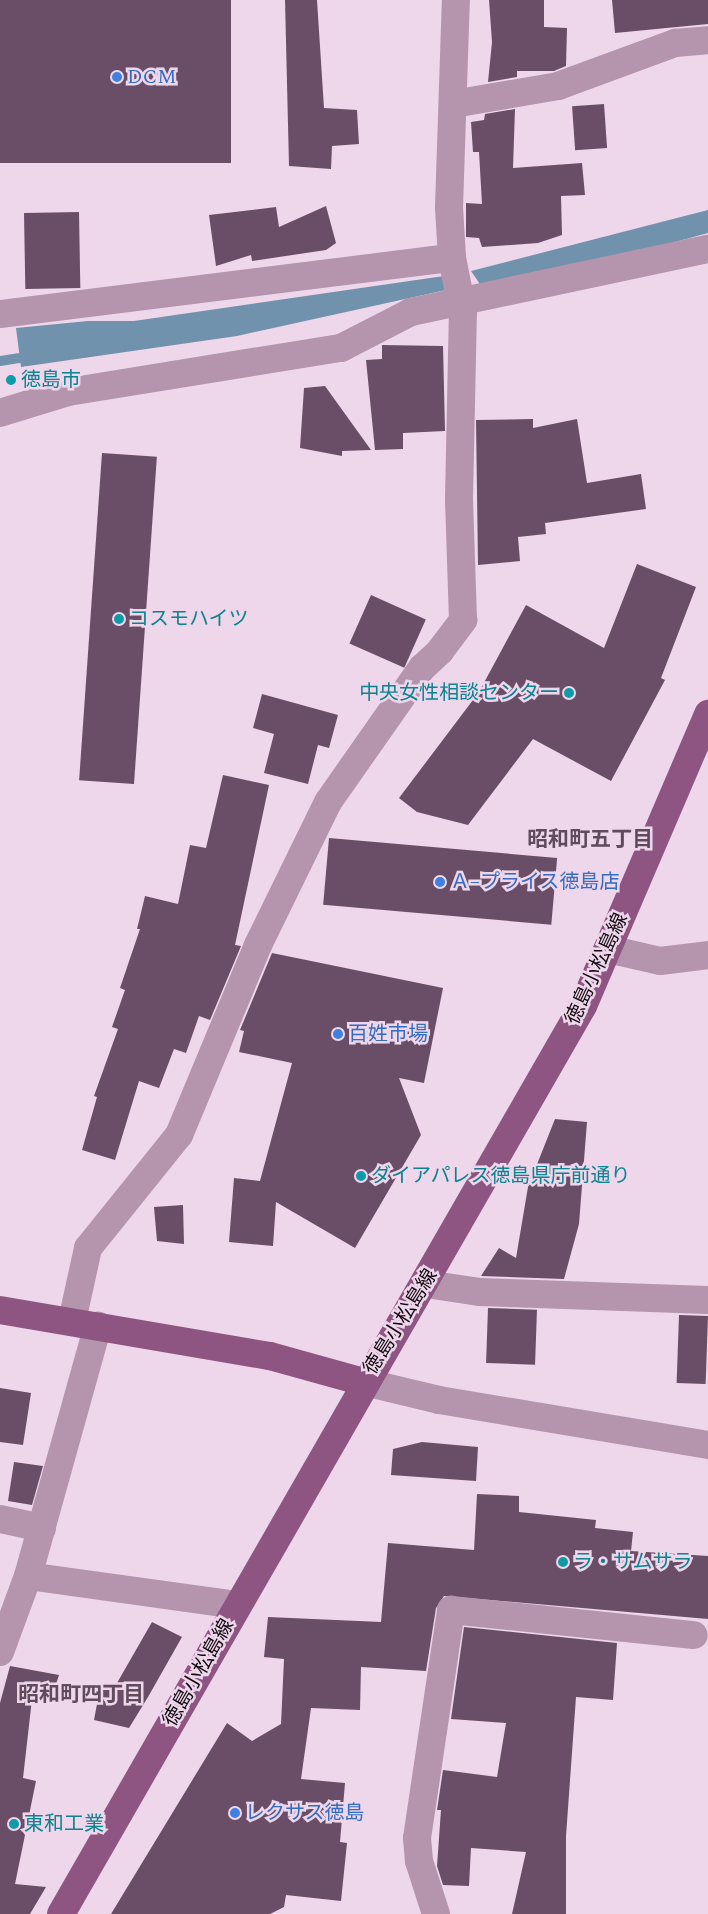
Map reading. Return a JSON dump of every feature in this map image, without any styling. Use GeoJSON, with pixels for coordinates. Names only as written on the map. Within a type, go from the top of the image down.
{"type":"FeatureCollection","features":[{"type":"Feature","properties":{"kind":"main road","name":"徳島小松島線"},"geometry":{"type":"LineString","coordinates":[[61,1914],[364,1382],[426,1284],[583,1006],[708,714]]}},
{"type":"Feature","properties":{"kind":"main road"},"geometry":{"type":"LineString","coordinates":[[0,1310],[270,1356],[364,1382]]}},
{"type":"Feature","properties":{"kind":"street"},"geometry":{"type":"LineString","coordinates":[[1,1644],[28,1576],[42,1528],[85,1324],[88,1248],[179,1135],[258,945],[328,802],[422,668],[440,651],[463,620],[459,499],[461,298],[453,261],[449,207],[456,0]]}},
{"type":"Feature","properties":{"kind":"street"},"geometry":{"type":"LineString","coordinates":[[453,104],[558,86],[675,43],[708,40]]}},
{"type":"Feature","properties":{"kind":"street"},"geometry":{"type":"LineString","coordinates":[[0,413],[68,392],[341,348],[394,318],[461,298],[708,249]]}},
{"type":"Feature","properties":{"kind":"street"},"geometry":{"type":"LineString","coordinates":[[0,314],[453,261]]}},
{"type":"Feature","properties":{"kind":"street"},"geometry":{"type":"LineString","coordinates":[[608,949],[660,962],[708,955]]}},
{"type":"Feature","properties":{"kind":"street"},"geometry":{"type":"LineString","coordinates":[[426,1284],[480,1292],[708,1300]]}},
{"type":"Feature","properties":{"kind":"street"},"geometry":{"type":"LineString","coordinates":[[364,1382],[439,1400],[708,1445]]}},
{"type":"Feature","properties":{"kind":"street"},"geometry":{"type":"LineString","coordinates":[[0,1519],[42,1528]]}},
{"type":"Feature","properties":{"kind":"street"},"geometry":{"type":"LineString","coordinates":[[28,1576],[238,1604]]}},
{"type":"Feature","properties":{"kind":"street"},"geometry":{"type":"LineString","coordinates":[[436,1914],[419,1861],[417,1838],[451,1610],[694,1635]]}},
{"type":"Feature","properties":{"kind":"water"},"geometry":{"type":"Polygon","coordinates":[[[708,210],[708,233],[576,269],[482,287],[471,271],[708,210]]]}},
{"type":"Feature","properties":{"kind":"water"},"geometry":{"type":"Polygon","coordinates":[[[444,276],[446,290],[237,336],[21,367],[16,328],[88,321],[134,321],[444,276]]]}},
{"type":"Feature","properties":{"kind":"building","name":"DCM"},"geometry":{"type":"Polygon","coordinates":[[[0,0],[231,0],[231,163],[0,163],[0,0]]]}},
{"type":"Feature","properties":{"kind":"building"},"geometry":{"type":"Polygon","coordinates":[[[285,0],[317,0],[324,108],[357,110],[359,144],[332,146],[331,169],[289,166],[285,0]]]}},
{"type":"Feature","properties":{"kind":"building"},"geometry":{"type":"Polygon","coordinates":[[[489,0],[544,0],[544,27],[567,28],[566,66],[554,71],[517,71],[517,77],[488,82],[492,42],[489,0]]]}},
{"type":"Feature","properties":{"kind":"building"},"geometry":{"type":"Polygon","coordinates":[[[612,0],[708,0],[708,24],[615,33],[612,0]]]}},
{"type":"Feature","properties":{"kind":"building"},"geometry":{"type":"Polygon","coordinates":[[[604,104],[607,148],[575,150],[572,106],[604,104]]]}},
{"type":"Feature","properties":{"kind":"building"},"geometry":{"type":"Polygon","coordinates":[[[515,109],[513,168],[582,163],[585,195],[561,196],[562,235],[538,243],[482,247],[479,238],[466,237],[466,203],[482,204],[479,152],[473,152],[471,122],[484,120],[485,114],[515,109]]]}},
{"type":"Feature","properties":{"kind":"building"},"geometry":{"type":"Polygon","coordinates":[[[326,206],[336,243],[326,250],[252,261],[251,255],[216,266],[209,215],[276,207],[279,227],[326,206]]]}},
{"type":"Feature","properties":{"kind":"building"},"geometry":{"type":"Polygon","coordinates":[[[79,212],[80,288],[25,289],[24,213],[79,212]]]}},
{"type":"Feature","properties":{"kind":"building"},"geometry":{"type":"Polygon","coordinates":[[[382,345],[443,346],[445,431],[403,433],[403,449],[375,450],[366,360],[382,359],[382,345]]]}},
{"type":"Feature","properties":{"kind":"building"},"geometry":{"type":"Polygon","coordinates":[[[325,386],[371,450],[342,451],[342,456],[300,448],[304,388],[325,386]]]}},
{"type":"Feature","properties":{"kind":"building"},"geometry":{"type":"Polygon","coordinates":[[[533,419],[533,428],[577,419],[587,483],[641,474],[646,509],[545,523],[546,534],[518,537],[520,561],[478,565],[476,420],[533,419]]]}},
{"type":"Feature","properties":{"kind":"building","name":"コスモハイツ"},"geometry":{"type":"Polygon","coordinates":[[[102,453],[157,457],[134,784],[79,780],[102,453]]]}},
{"type":"Feature","properties":{"kind":"building"},"geometry":{"type":"Polygon","coordinates":[[[637,564],[696,587],[661,678],[665,680],[611,781],[533,739],[468,825],[417,812],[399,798],[479,692],[526,605],[604,648],[637,564]]]}},
{"type":"Feature","properties":{"kind":"building"},"geometry":{"type":"Polygon","coordinates":[[[371,595],[426,619],[404,668],[349,643],[371,595]]]}},
{"type":"Feature","properties":{"kind":"building"},"geometry":{"type":"Polygon","coordinates":[[[262,694],[338,715],[329,748],[318,745],[308,784],[264,773],[274,734],[253,728],[262,694]]]}},
{"type":"Feature","properties":{"kind":"building"},"geometry":{"type":"Polygon","coordinates":[[[223,775],[269,785],[235,945],[241,946],[210,1020],[199,1016],[186,1053],[174,1049],[159,1088],[139,1081],[115,1160],[82,1150],[97,1097],[94,1096],[118,1029],[112,1027],[125,990],[120,988],[140,929],[137,929],[145,896],[178,904],[190,845],[206,848],[223,775]]]}},
{"type":"Feature","properties":{"kind":"building","name":"Ａ−プライス徳島店"},"geometry":{"type":"Polygon","coordinates":[[[329,838],[557,858],[551,925],[323,905],[329,838]]]}},
{"type":"Feature","properties":{"kind":"building"},"geometry":{"type":"Polygon","coordinates":[[[272,953],[443,988],[424,1083],[399,1078],[421,1135],[355,1248],[276,1202],[273,1246],[229,1242],[234,1178],[260,1181],[292,1063],[239,1052],[244,1031],[240,1030],[272,953]]]}},
{"type":"Feature","properties":{"kind":"building"},"geometry":{"type":"Polygon","coordinates":[[[555,1119],[587,1122],[579,1224],[564,1279],[481,1276],[499,1248],[516,1258],[528,1187],[555,1119]]]}},
{"type":"Feature","properties":{"kind":"building"},"geometry":{"type":"Polygon","coordinates":[[[183,1205],[184,1244],[157,1241],[154,1207],[183,1205]]]}},
{"type":"Feature","properties":{"kind":"building"},"geometry":{"type":"Polygon","coordinates":[[[488,1308],[537,1310],[535,1365],[486,1363],[488,1308]]]}},
{"type":"Feature","properties":{"kind":"building"},"geometry":{"type":"Polygon","coordinates":[[[679,1315],[708,1316],[706,1384],[677,1383],[679,1315]]]}},
{"type":"Feature","properties":{"kind":"building"},"geometry":{"type":"Polygon","coordinates":[[[0,1388],[31,1393],[23,1445],[0,1442],[0,1388]]]}},
{"type":"Feature","properties":{"kind":"building"},"geometry":{"type":"Polygon","coordinates":[[[422,1442],[478,1447],[476,1481],[391,1475],[393,1449],[422,1442]]]}},
{"type":"Feature","properties":{"kind":"building"},"geometry":{"type":"Polygon","coordinates":[[[14,1462],[43,1466],[32,1505],[8,1501],[14,1462]]]}},
{"type":"Feature","properties":{"kind":"building"},"geometry":{"type":"Polygon","coordinates":[[[477,1494],[519,1496],[519,1512],[596,1520],[595,1528],[633,1532],[631,1551],[708,1556],[708,1619],[444,1596],[436,1608],[426,1671],[361,1667],[360,1710],[311,1708],[301,1779],[345,1783],[340,1842],[347,1843],[341,1901],[286,1895],[284,1907],[270,1914],[111,1914],[227,1723],[252,1741],[281,1724],[284,1659],[264,1657],[268,1617],[381,1622],[388,1543],[474,1550],[477,1494]]]}},
{"type":"Feature","properties":{"kind":"building"},"geometry":{"type":"Polygon","coordinates":[[[152,1622],[182,1637],[148,1697],[129,1728],[94,1720],[100,1688],[113,1690],[152,1622]]]}},
{"type":"Feature","properties":{"kind":"building"},"geometry":{"type":"Polygon","coordinates":[[[464,1627],[617,1643],[613,1700],[576,1697],[566,1836],[566,1914],[512,1914],[526,1852],[471,1848],[469,1886],[443,1885],[437,1866],[441,1810],[437,1810],[443,1770],[497,1777],[506,1723],[451,1719],[464,1627]]]}},
{"type":"Feature","properties":{"kind":"building"},"geometry":{"type":"Polygon","coordinates":[[[10,1666],[59,1675],[51,1699],[32,1699],[23,1778],[36,1781],[15,1884],[46,1887],[30,1914],[0,1914],[0,1703],[10,1666]]]}},
{"type":"Feature","properties":{"kind":"waterway"},"geometry":{"type":"LineString","coordinates":[[0,361],[33,356]]}},
{"type":"Feature","properties":{"kind":"place","name":"DCM"},"geometry":{"type":"Point","coordinates":[117,77]}},
{"type":"Feature","properties":{"kind":"place","name":"徳島市"},"geometry":{"type":"Point","coordinates":[11,380]}},
{"type":"Feature","properties":{"kind":"place","name":"コスモハイツ"},"geometry":{"type":"Point","coordinates":[119,619]}},
{"type":"Feature","properties":{"kind":"place","name":"中央女性相談センター"},"geometry":{"type":"Point","coordinates":[569,693]}},
{"type":"Feature","properties":{"kind":"place","name":"Ａ−プライス徳島店"},"geometry":{"type":"Point","coordinates":[440,882]}},
{"type":"Feature","properties":{"kind":"place","name":"百姓市場"},"geometry":{"type":"Point","coordinates":[338,1034]}},
{"type":"Feature","properties":{"kind":"place","name":"ダイアパレス徳島県庁前通り"},"geometry":{"type":"Point","coordinates":[361,1176]}},
{"type":"Feature","properties":{"kind":"place","name":"ラ・サムサラ"},"geometry":{"type":"Point","coordinates":[563,1562]}},
{"type":"Feature","properties":{"kind":"place","name":"レクサス徳島"},"geometry":{"type":"Point","coordinates":[235,1813]}},
{"type":"Feature","properties":{"kind":"place","name":"東和工業"},"geometry":{"type":"Point","coordinates":[14,1824]}},
{"type":"Feature","properties":{"kind":"district","name":"昭和町五丁目"},"geometry":{"type":"Point","coordinates":[590,840]}},
{"type":"Feature","properties":{"kind":"district","name":"昭和町四丁目"},"geometry":{"type":"Point","coordinates":[81,1695]}}]}
